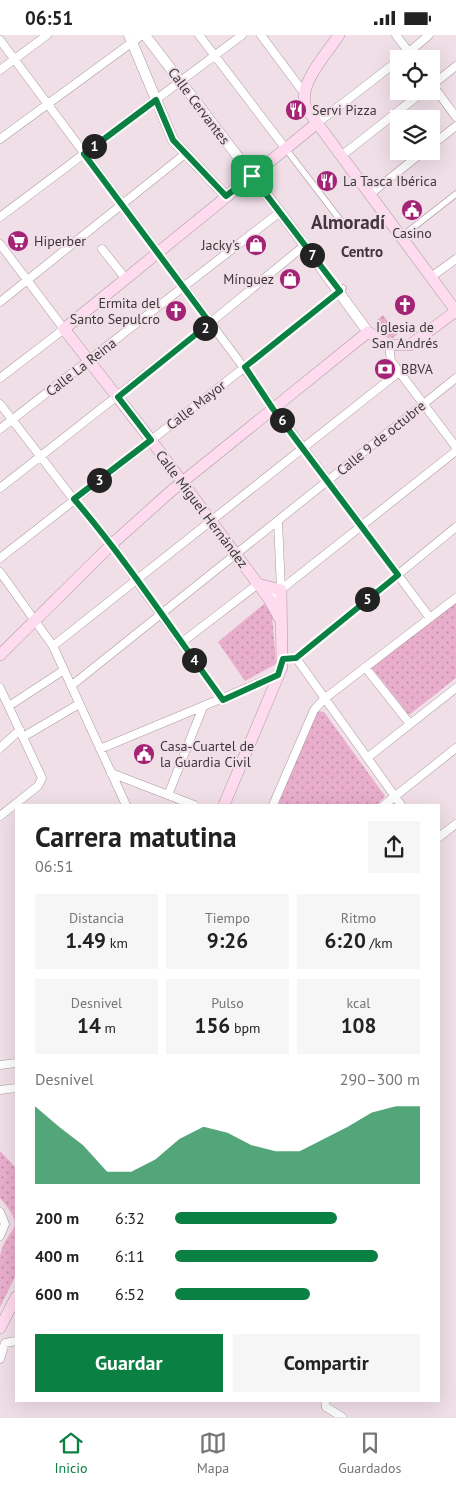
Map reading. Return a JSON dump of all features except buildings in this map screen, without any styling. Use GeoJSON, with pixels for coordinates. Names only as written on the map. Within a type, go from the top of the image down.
{"type":"FeatureCollection","features":[{"type":"Feature","properties":{"kind":"main road"},"geometry":{"type":"LineString","coordinates":[[0,655],[34,619],[112,544],[182,482],[368,332],[389,345],[410,345],[456,311],[306,108],[304,93],[306,85],[339,35]]}},
{"type":"Feature","properties":{"kind":"main road"},"geometry":{"type":"LineString","coordinates":[[64,329],[316,124]]}},
{"type":"Feature","properties":{"kind":"main road","name":"Calle Miguel Hernández"},"geometry":{"type":"LineString","coordinates":[[64,329],[151,440],[236,554],[269,599],[280,619]]}},
{"type":"Feature","properties":{"kind":"main road"},"geometry":{"type":"LineString","coordinates":[[224,804],[283,659],[280,619],[281,590],[258,584]]}},
{"type":"Feature","properties":{"kind":"main road"},"geometry":{"type":"LineString","coordinates":[[0,1328],[15,1299]]}},
{"type":"Feature","properties":{"kind":"street"},"geometry":{"type":"LineString","coordinates":[[0,70],[47,35]]}},
{"type":"Feature","properties":{"kind":"street"},"geometry":{"type":"LineString","coordinates":[[0,139],[131,39],[143,35]]}},
{"type":"Feature","properties":{"kind":"street","name":"Calle Cervantes"},"geometry":{"type":"LineString","coordinates":[[143,35],[341,290],[368,332]]}},
{"type":"Feature","properties":{"kind":"street"},"geometry":{"type":"LineString","coordinates":[[200,35],[344,225]]}},
{"type":"Feature","properties":{"kind":"street"},"geometry":{"type":"LineString","coordinates":[[0,217],[242,35]]}},
{"type":"Feature","properties":{"kind":"street"},"geometry":{"type":"LineString","coordinates":[[261,35],[304,93]]}},
{"type":"Feature","properties":{"kind":"street"},"geometry":{"type":"LineString","coordinates":[[396,35],[407,50]]}},
{"type":"Feature","properties":{"kind":"street"},"geometry":{"type":"LineString","coordinates":[[416,50],[429,35]]}},
{"type":"Feature","properties":{"kind":"street"},"geometry":{"type":"LineString","coordinates":[[131,39],[173,140],[226,196]]}},
{"type":"Feature","properties":{"kind":"street"},"geometry":{"type":"LineString","coordinates":[[0,41],[122,206],[245,367],[273,409],[430,618]]}},
{"type":"Feature","properties":{"kind":"street"},"geometry":{"type":"LineString","coordinates":[[440,78],[456,66]]}},
{"type":"Feature","properties":{"kind":"street"},"geometry":{"type":"LineString","coordinates":[[316,124],[390,67]]}},
{"type":"Feature","properties":{"kind":"street"},"geometry":{"type":"LineString","coordinates":[[440,95],[456,117]]}},
{"type":"Feature","properties":{"kind":"street"},"geometry":{"type":"LineString","coordinates":[[340,156],[412,100]]}},
{"type":"Feature","properties":{"kind":"street"},"geometry":{"type":"LineString","coordinates":[[440,139],[456,126]]}},
{"type":"Feature","properties":{"kind":"street"},"geometry":{"type":"LineString","coordinates":[[0,302],[185,154]]}},
{"type":"Feature","properties":{"kind":"street"},"geometry":{"type":"LineString","coordinates":[[369,195],[413,160]]}},
{"type":"Feature","properties":{"kind":"street"},"geometry":{"type":"LineString","coordinates":[[401,237],[456,194]]}},
{"type":"Feature","properties":{"kind":"street","name":"Calle La Reina"},"geometry":{"type":"LineString","coordinates":[[0,429],[89,362],[280,212]]}},
{"type":"Feature","properties":{"kind":"street","name":"Calle Miguel Hernández"},"geometry":{"type":"LineString","coordinates":[[0,244],[64,329]]}},
{"type":"Feature","properties":{"kind":"street"},"geometry":{"type":"LineString","coordinates":[[0,488],[118,397],[306,247]]}},
{"type":"Feature","properties":{"kind":"street"},"geometry":{"type":"LineString","coordinates":[[102,249],[126,279]]}},
{"type":"Feature","properties":{"kind":"street"},"geometry":{"type":"LineString","coordinates":[[431,277],[456,259]]}},
{"type":"Feature","properties":{"kind":"street","name":"Calle Mayor"},"geometry":{"type":"LineString","coordinates":[[0,558],[341,290]]}},
{"type":"Feature","properties":{"kind":"street"},"geometry":{"type":"LineString","coordinates":[[0,378],[64,329]]}},
{"type":"Feature","properties":{"kind":"street"},"geometry":{"type":"LineString","coordinates":[[389,345],[392,361],[456,447]]}},
{"type":"Feature","properties":{"kind":"street"},"geometry":{"type":"LineString","coordinates":[[53,646],[399,371]]}},
{"type":"Feature","properties":{"kind":"street","name":"Calle 9 de octubre"},"geometry":{"type":"LineString","coordinates":[[71,686],[456,378]]}},
{"type":"Feature","properties":{"kind":"street"},"geometry":{"type":"LineString","coordinates":[[0,404],[74,499],[112,544],[136,581],[223,700]]}},
{"type":"Feature","properties":{"kind":"street"},"geometry":{"type":"LineString","coordinates":[[269,599],[456,451]]}},
{"type":"Feature","properties":{"kind":"street"},"geometry":{"type":"LineString","coordinates":[[278,521],[281,590]]}},
{"type":"Feature","properties":{"kind":"street"},"geometry":{"type":"LineString","coordinates":[[283,659],[296,658],[456,527]]}},
{"type":"Feature","properties":{"kind":"street"},"geometry":{"type":"LineString","coordinates":[[0,572],[53,646],[126,804]]}},
{"type":"Feature","properties":{"kind":"street"},"geometry":{"type":"LineString","coordinates":[[181,643],[258,584]]}},
{"type":"Feature","properties":{"kind":"street"},"geometry":{"type":"LineString","coordinates":[[273,804],[314,710],[324,699],[456,598]]}},
{"type":"Feature","properties":{"kind":"street"},"geometry":{"type":"LineString","coordinates":[[296,658],[400,804]]}},
{"type":"Feature","properties":{"kind":"street"},"geometry":{"type":"LineString","coordinates":[[365,667],[410,724]]}},
{"type":"Feature","properties":{"kind":"street"},"geometry":{"type":"LineString","coordinates":[[9,706],[64,670]]}},
{"type":"Feature","properties":{"kind":"street"},"geometry":{"type":"LineString","coordinates":[[100,749],[223,700],[278,675]]}},
{"type":"Feature","properties":{"kind":"street"},"geometry":{"type":"LineString","coordinates":[[0,688],[42,778],[38,786],[15,804]]}},
{"type":"Feature","properties":{"kind":"street"},"geometry":{"type":"LineString","coordinates":[[367,758],[456,688]]}},
{"type":"Feature","properties":{"kind":"street"},"geometry":{"type":"LineString","coordinates":[[0,748],[21,734],[80,704]]}},
{"type":"Feature","properties":{"kind":"street"},"geometry":{"type":"LineString","coordinates":[[168,795],[203,707]]}},
{"type":"Feature","properties":{"kind":"street"},"geometry":{"type":"LineString","coordinates":[[385,804],[456,748]]}},
{"type":"Feature","properties":{"kind":"street"},"geometry":{"type":"LineString","coordinates":[[111,773],[191,804]]}},
{"type":"Feature","properties":{"kind":"street"},"geometry":{"type":"LineString","coordinates":[[0,816],[15,804]]}},
{"type":"Feature","properties":{"kind":"street"},"geometry":{"type":"LineString","coordinates":[[440,836],[456,824]]}},
{"type":"Feature","properties":{"kind":"street"},"geometry":{"type":"LineString","coordinates":[[0,1065],[15,1063]]}},
{"type":"Feature","properties":{"kind":"street"},"geometry":{"type":"LineString","coordinates":[[0,1090],[15,1088]]}},
{"type":"Feature","properties":{"kind":"street"},"geometry":{"type":"LineString","coordinates":[[0,1213],[5,1223],[0,1236]]}},
{"type":"Feature","properties":{"kind":"street"},"geometry":{"type":"LineString","coordinates":[[0,1359],[5,1343],[15,1341]]}},
{"type":"Feature","properties":{"kind":"street"},"geometry":{"type":"LineString","coordinates":[[325,1402],[326,1407],[342,1417]]}},
{"type":"Feature","properties":{"kind":"shaded area"},"geometry":{"type":"Polygon","coordinates":[[[383,315],[398,334],[393,338],[385,336],[375,322],[383,315]]]}},
{"type":"Feature","properties":{"kind":"shaded area"},"geometry":{"type":"Polygon","coordinates":[[[456,601],[456,678],[409,715],[372,668],[456,601]]]}},
{"type":"Feature","properties":{"kind":"shaded area"},"geometry":{"type":"Polygon","coordinates":[[[264,604],[272,614],[276,664],[245,681],[218,642],[264,604]]]}},
{"type":"Feature","properties":{"kind":"shaded area"},"geometry":{"type":"Polygon","coordinates":[[[319,711],[324,712],[385,796],[378,804],[278,804],[315,715],[319,711]]]}},
{"type":"Feature","properties":{"kind":"shaded area"},"geometry":{"type":"Polygon","coordinates":[[[0,1151],[15,1167],[15,1223],[14,1217],[0,1198],[0,1151]]]}},
{"type":"Feature","properties":{"kind":"shaded area"},"geometry":{"type":"Polygon","coordinates":[[[15,1223],[15,1277],[0,1307],[0,1256],[3,1246],[14,1229],[15,1223]]]}},
{"type":"Feature","properties":{"kind":"place","name":"Servi Pizza"},"geometry":{"type":"Point","coordinates":[296,110]}},
{"type":"Feature","properties":{"kind":"place","name":"La Tasca Ibérica"},"geometry":{"type":"Point","coordinates":[327,181]}},
{"type":"Feature","properties":{"kind":"place","name":"Casino"},"geometry":{"type":"Point","coordinates":[412,210]}},
{"type":"Feature","properties":{"kind":"place","name":"Hiperber"},"geometry":{"type":"Point","coordinates":[18,241]}},
{"type":"Feature","properties":{"kind":"place","name":"Jacky's"},"geometry":{"type":"Point","coordinates":[256,245]}},
{"type":"Feature","properties":{"kind":"place","name":"Mínguez"},"geometry":{"type":"Point","coordinates":[290,279]}},
{"type":"Feature","properties":{"kind":"place","name":"Iglesia de San Andrés"},"geometry":{"type":"Point","coordinates":[405,305]}},
{"type":"Feature","properties":{"kind":"place","name":"Ermita del Santo Sepulcro"},"geometry":{"type":"Point","coordinates":[176,311]}},
{"type":"Feature","properties":{"kind":"place","name":"BBVA"},"geometry":{"type":"Point","coordinates":[385,369]}},
{"type":"Feature","properties":{"kind":"place","name":"Casa-Cuartel de la Guardia Civil"},"geometry":{"type":"Point","coordinates":[144,754]}},
{"type":"Feature","properties":{"kind":"district","name":"Almoradí"},"geometry":{"type":"Point","coordinates":[348,222]}},
{"type":"Feature","properties":{"kind":"district","name":"Centro"},"geometry":{"type":"Point","coordinates":[362,251]}},
{"type":"Feature","properties":{"kind":"route"},"geometry":{"type":"LineString","coordinates":[[156,100],[173,140],[226,196],[252,176],[340,291],[245,367],[273,409],[398,575],[296,658],[283,659],[278,675],[223,700],[136,581],[112,544],[74,499],[151,440],[118,397],[210,323],[84,154],[156,100]]}}]}
